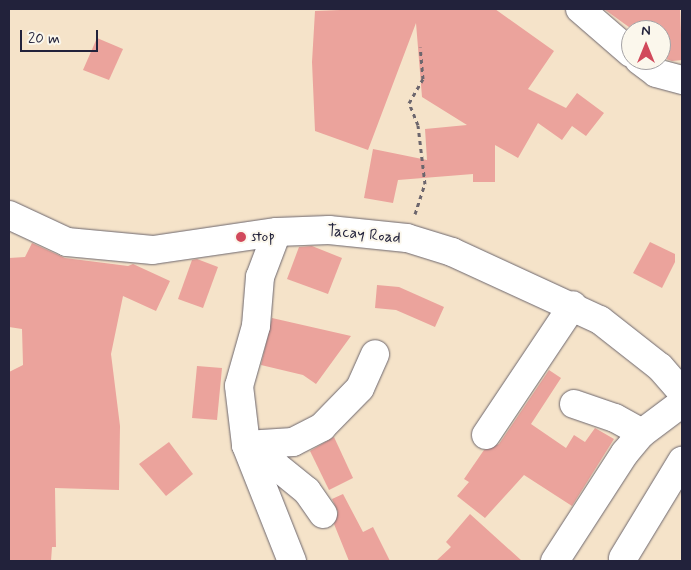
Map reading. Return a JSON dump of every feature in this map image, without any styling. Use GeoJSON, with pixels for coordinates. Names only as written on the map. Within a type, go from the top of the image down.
{"type":"FeatureCollection","features":[{"type":"Feature","properties":{"kind":"main road"},"geometry":{"type":"LineString","coordinates":[[580,9],[621,44]]}},
{"type":"Feature","properties":{"kind":"main road"},"geometry":{"type":"LineString","coordinates":[[652,70],[656,73],[682,80]]}},
{"type":"Feature","properties":{"kind":"main road","name":"Tacay Road"},"geometry":{"type":"LineString","coordinates":[[9,215],[67,242],[153,250],[277,232],[329,230],[407,238],[452,252],[600,320],[660,367],[682,392]]}},
{"type":"Feature","properties":{"kind":"main road"},"geometry":{"type":"LineString","coordinates":[[277,232],[260,276],[256,326],[240,386],[292,561]]}},
{"type":"Feature","properties":{"kind":"main road"},"geometry":{"type":"LineString","coordinates":[[486,435],[573,306]]}},
{"type":"Feature","properties":{"kind":"main road"},"geometry":{"type":"LineString","coordinates":[[256,445],[293,442],[322,427],[360,388],[375,354]]}},
{"type":"Feature","properties":{"kind":"main road"},"geometry":{"type":"LineString","coordinates":[[555,561],[625,453],[642,432],[682,402]]}},
{"type":"Feature","properties":{"kind":"main road"},"geometry":{"type":"LineString","coordinates":[[574,404],[615,418],[642,432]]}},
{"type":"Feature","properties":{"kind":"main road"},"geometry":{"type":"LineString","coordinates":[[256,445],[274,465],[307,491],[323,514]]}},
{"type":"Feature","properties":{"kind":"main road"},"geometry":{"type":"LineString","coordinates":[[623,558],[682,461]]}},
{"type":"Feature","properties":{"kind":"path"},"geometry":{"type":"LineString","coordinates":[[412,222],[425,184],[418,125],[409,103],[423,79],[420,48]]}},
{"type":"Feature","properties":{"kind":"building"},"geometry":{"type":"Polygon","coordinates":[[[495,9],[554,51],[528,89],[566,108],[577,93],[604,113],[586,136],[572,126],[562,140],[538,123],[518,158],[495,145],[495,182],[473,182],[473,174],[398,180],[393,203],[364,198],[373,149],[427,160],[425,129],[467,125],[422,97],[416,23],[368,150],[315,131],[312,62],[315,11],[495,9]]]}},
{"type":"Feature","properties":{"kind":"building"},"geometry":{"type":"Polygon","coordinates":[[[604,9],[680,9],[682,60],[671,61],[671,20],[621,21],[604,9]]]}},
{"type":"Feature","properties":{"kind":"building"},"geometry":{"type":"Polygon","coordinates":[[[97,38],[123,49],[109,80],[83,70],[97,38]]]}},
{"type":"Feature","properties":{"kind":"building"},"geometry":{"type":"Polygon","coordinates":[[[650,242],[675,254],[675,262],[662,288],[633,273],[650,242]]]}},
{"type":"Feature","properties":{"kind":"building"},"geometry":{"type":"Polygon","coordinates":[[[32,243],[65,258],[128,266],[133,264],[170,281],[156,311],[123,296],[111,354],[120,426],[119,490],[55,488],[56,547],[52,547],[51,561],[9,561],[9,372],[23,365],[22,329],[9,327],[9,258],[25,257],[32,243]]]}},
{"type":"Feature","properties":{"kind":"building"},"geometry":{"type":"Polygon","coordinates":[[[312,246],[342,258],[328,294],[287,279],[299,247],[312,246]]]}},
{"type":"Feature","properties":{"kind":"building"},"geometry":{"type":"Polygon","coordinates":[[[197,259],[218,267],[203,308],[178,299],[192,260],[197,259]]]}},
{"type":"Feature","properties":{"kind":"building"},"geometry":{"type":"Polygon","coordinates":[[[377,285],[399,287],[444,307],[435,327],[396,310],[375,308],[377,285]]]}},
{"type":"Feature","properties":{"kind":"building"},"geometry":{"type":"Polygon","coordinates":[[[272,318],[351,336],[316,384],[303,375],[261,365],[272,318]]]}},
{"type":"Feature","properties":{"kind":"building"},"geometry":{"type":"Polygon","coordinates":[[[197,366],[222,368],[217,420],[192,418],[197,366]]]}},
{"type":"Feature","properties":{"kind":"building"},"geometry":{"type":"Polygon","coordinates":[[[549,370],[561,378],[531,424],[566,448],[574,435],[585,442],[595,428],[614,439],[572,506],[524,475],[485,518],[457,496],[469,482],[464,479],[484,450],[499,444],[549,370]]]}},
{"type":"Feature","properties":{"kind":"building"},"geometry":{"type":"Polygon","coordinates":[[[334,437],[353,478],[329,490],[310,451],[334,437]]]}},
{"type":"Feature","properties":{"kind":"building"},"geometry":{"type":"Polygon","coordinates":[[[169,442],[193,474],[166,496],[139,464],[169,442]]]}},
{"type":"Feature","properties":{"kind":"building"},"geometry":{"type":"Polygon","coordinates":[[[343,494],[363,532],[373,527],[390,561],[349,561],[334,524],[338,512],[332,499],[343,494]]]}},
{"type":"Feature","properties":{"kind":"building"},"geometry":{"type":"Polygon","coordinates":[[[470,514],[522,561],[436,561],[451,547],[446,542],[470,514]]]}},
{"type":"Feature","properties":{"kind":"place","name":"stop"},"geometry":{"type":"Point","coordinates":[241,237]}}]}
